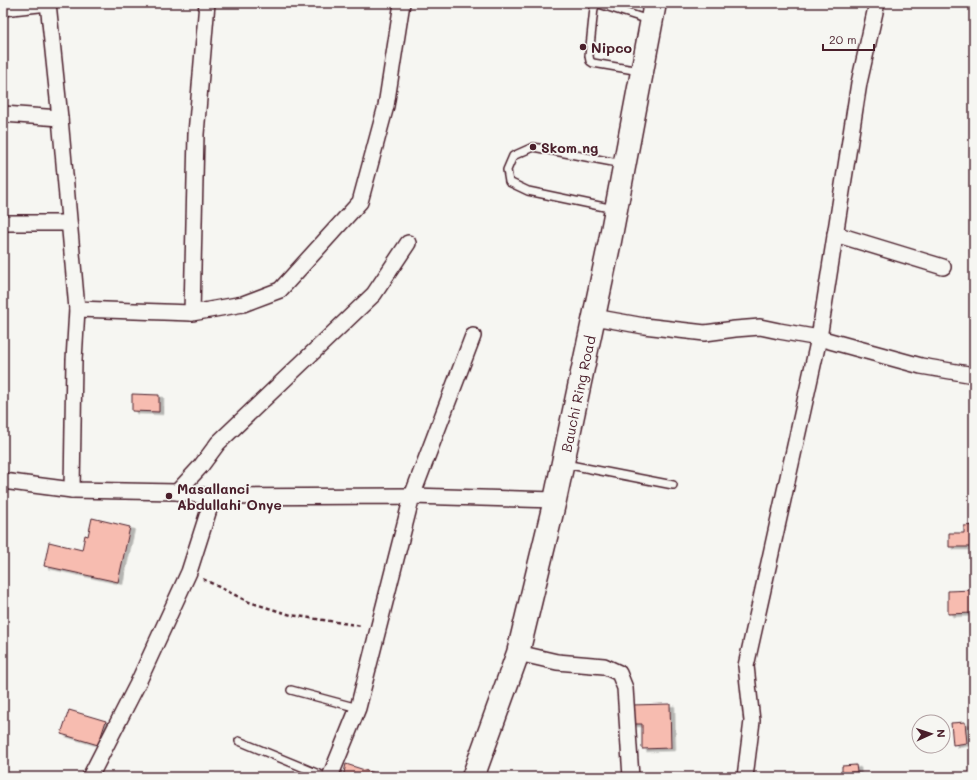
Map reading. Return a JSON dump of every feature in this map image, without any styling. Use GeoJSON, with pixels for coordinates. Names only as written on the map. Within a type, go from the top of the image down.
{"type":"FeatureCollection","features":[{"type":"Feature","properties":{"kind":"main road","name":"Bauchi Ring Road"},"geometry":{"type":"LineString","coordinates":[[473,777],[518,653],[555,500],[616,210],[653,12]]}},
{"type":"Feature","properties":{"kind":"street"},"geometry":{"type":"LineString","coordinates":[[3,8],[48,3],[77,309],[74,360],[72,490]]}},
{"type":"Feature","properties":{"kind":"street"},"geometry":{"type":"LineString","coordinates":[[192,313],[196,134],[207,3]]}},
{"type":"Feature","properties":{"kind":"street"},"geometry":{"type":"LineString","coordinates":[[77,309],[192,313],[243,304],[280,290],[360,202],[386,106],[402,3]]}},
{"type":"Feature","properties":{"kind":"street"},"geometry":{"type":"LineString","coordinates":[[745,777],[752,721],[746,666],[819,338],[859,83],[877,3]]}},
{"type":"Feature","properties":{"kind":"street"},"geometry":{"type":"LineString","coordinates":[[3,114],[60,118]]}},
{"type":"Feature","properties":{"kind":"street"},"geometry":{"type":"LineString","coordinates":[[3,223],[68,222]]}},
{"type":"Feature","properties":{"kind":"street"},"geometry":{"type":"LineString","coordinates":[[835,234],[943,268]]}},
{"type":"Feature","properties":{"kind":"street"},"geometry":{"type":"LineString","coordinates":[[177,492],[201,466],[218,443],[374,294],[408,243]]}},
{"type":"Feature","properties":{"kind":"street"},"geometry":{"type":"LineString","coordinates":[[594,317],[685,332],[705,333],[735,328],[760,327],[819,338],[921,366],[974,375]]}},
{"type":"Feature","properties":{"kind":"street"},"geometry":{"type":"LineString","coordinates":[[330,777],[358,708],[412,496],[473,336]]}},
{"type":"Feature","properties":{"kind":"street"},"geometry":{"type":"LineString","coordinates":[[3,481],[72,490],[177,492],[213,497],[412,496],[555,500]]}},
{"type":"Feature","properties":{"kind":"street"},"geometry":{"type":"LineString","coordinates":[[90,777],[137,685],[189,572],[213,497]]}},
{"type":"Feature","properties":{"kind":"street"},"geometry":{"type":"LineString","coordinates":[[518,653],[556,662],[604,666],[619,673],[625,688],[631,777]]}},
{"type":"Feature","properties":{"kind":"lane"},"geometry":{"type":"LineString","coordinates":[[642,71],[590,61],[589,56],[594,8],[599,4],[653,12]]}},
{"type":"Feature","properties":{"kind":"lane"},"geometry":{"type":"LineString","coordinates":[[616,210],[528,191],[509,182],[507,170],[513,156],[533,147],[625,164]]}},
{"type":"Feature","properties":{"kind":"lane"},"geometry":{"type":"LineString","coordinates":[[563,464],[673,485]]}},
{"type":"Feature","properties":{"kind":"lane"},"geometry":{"type":"LineString","coordinates":[[291,690],[358,708]]}},
{"type":"Feature","properties":{"kind":"lane"},"geometry":{"type":"LineString","coordinates":[[239,741],[326,777]]}},
{"type":"Feature","properties":{"kind":"path"},"geometry":{"type":"LineString","coordinates":[[189,572],[249,602],[291,615],[378,629]]}},
{"type":"Feature","properties":{"kind":"building"},"geometry":{"type":"Polygon","coordinates":[[[132,394],[159,395],[159,412],[132,411],[132,394]]]}},
{"type":"Feature","properties":{"kind":"building"},"geometry":{"type":"Polygon","coordinates":[[[92,518],[130,527],[118,582],[44,566],[49,542],[82,550],[85,535],[88,536],[92,518]]]}},
{"type":"Feature","properties":{"kind":"building"},"geometry":{"type":"Polygon","coordinates":[[[974,525],[974,547],[949,547],[949,533],[964,533],[964,526],[974,525]]]}},
{"type":"Feature","properties":{"kind":"building"},"geometry":{"type":"Polygon","coordinates":[[[973,590],[973,613],[948,614],[948,591],[973,590]]]}},
{"type":"Feature","properties":{"kind":"building"},"geometry":{"type":"Polygon","coordinates":[[[670,704],[671,748],[642,749],[642,724],[631,724],[631,705],[670,704]]]}},
{"type":"Feature","properties":{"kind":"building"},"geometry":{"type":"Polygon","coordinates":[[[69,710],[106,721],[98,745],[61,734],[69,710]]]}},
{"type":"Feature","properties":{"kind":"building"},"geometry":{"type":"Polygon","coordinates":[[[965,722],[967,743],[953,745],[951,723],[965,722]]]}},
{"type":"Feature","properties":{"kind":"building"},"geometry":{"type":"Polygon","coordinates":[[[346,764],[380,775],[379,777],[343,777],[346,764]]]}},
{"type":"Feature","properties":{"kind":"building"},"geometry":{"type":"Polygon","coordinates":[[[856,765],[857,772],[842,773],[842,766],[856,765]]]}},
{"type":"Feature","properties":{"kind":"place","name":"Nipco"},"geometry":{"type":"Point","coordinates":[583,47]}},
{"type":"Feature","properties":{"kind":"place","name":"Skom ng"},"geometry":{"type":"Point","coordinates":[533,147]}},
{"type":"Feature","properties":{"kind":"place","name":"Masallanci Abdullahi Onye"},"geometry":{"type":"Point","coordinates":[169,496]}}]}
